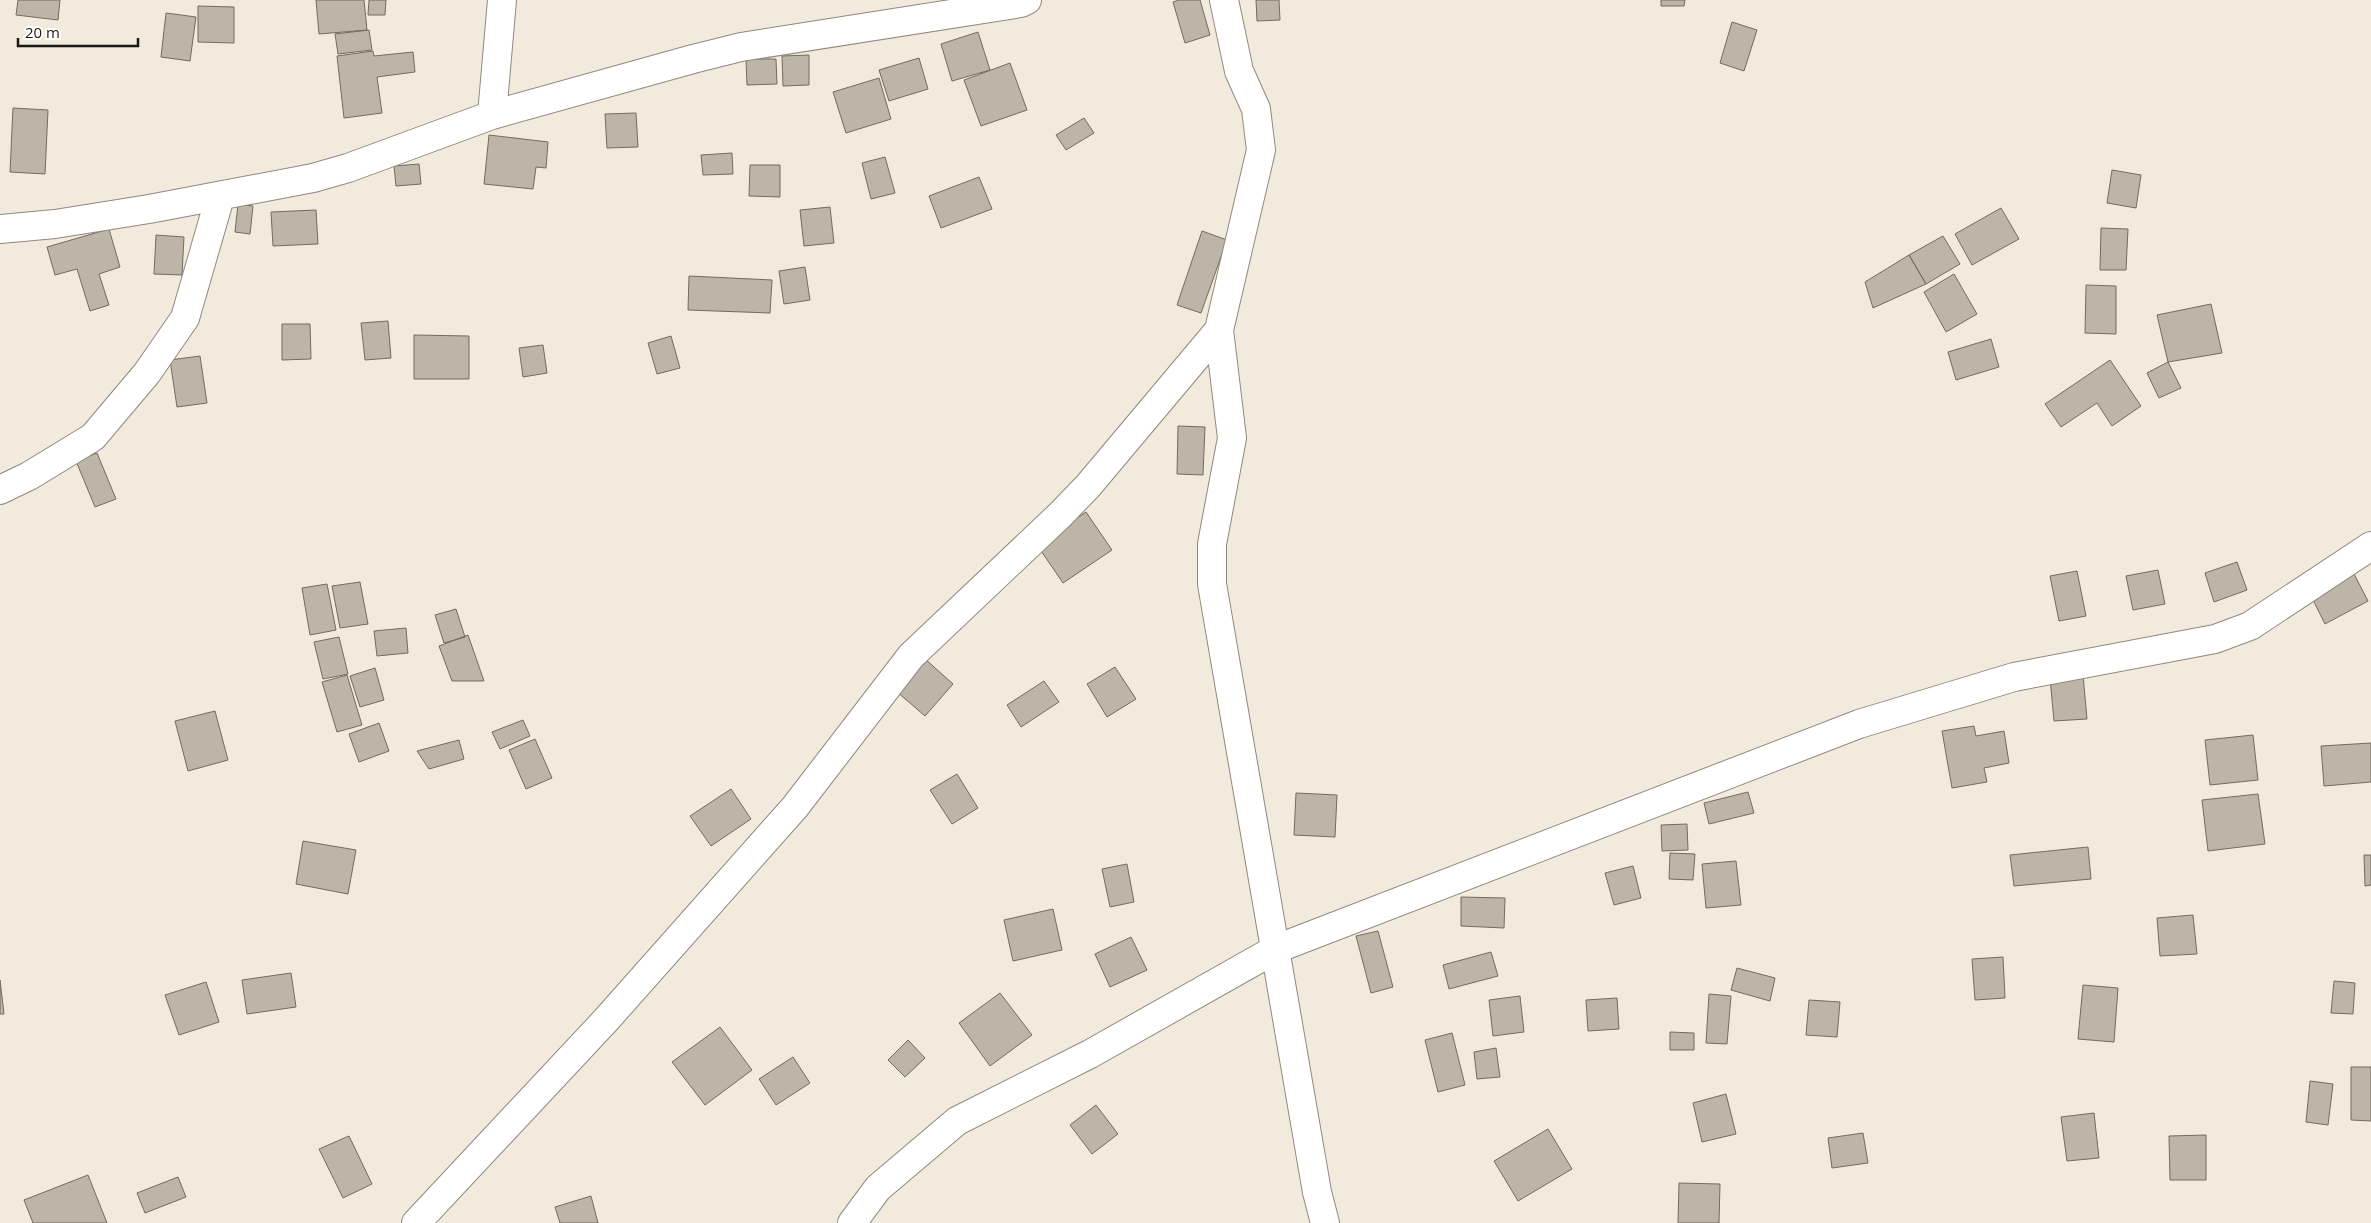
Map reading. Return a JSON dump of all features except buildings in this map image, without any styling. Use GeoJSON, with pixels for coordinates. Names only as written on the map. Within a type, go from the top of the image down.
{"type":"FeatureCollection","features":[{"type":"Feature","properties":{"kind":"street"},"geometry":{"type":"LineString","coordinates":[[492,115],[502,0]]}},
{"type":"Feature","properties":{"kind":"street"},"geometry":{"type":"LineString","coordinates":[[0,229],[55,224],[220,197],[313,178],[348,168],[492,115],[692,58],[741,48],[1021,3],[1027,0]]}},
{"type":"Feature","properties":{"kind":"street"},"geometry":{"type":"LineString","coordinates":[[1224,0],[1239,71],[1256,109],[1261,150],[1219,330],[1232,438],[1212,544],[1212,584],[1276,949],[1316,1192],[1325,1223]]}},
{"type":"Feature","properties":{"kind":"street"},"geometry":{"type":"LineString","coordinates":[[0,490],[29,476],[93,437],[147,373],[185,318],[220,197]]}},
{"type":"Feature","properties":{"kind":"street"},"geometry":{"type":"LineString","coordinates":[[416,1223],[606,1020],[795,807],[911,656],[1088,486],[1219,330]]}},
{"type":"Feature","properties":{"kind":"street"},"geometry":{"type":"LineString","coordinates":[[852,1223],[878,1188],[957,1121],[1090,1054],[1276,949],[1859,724],[2014,677],[2215,639],[2250,626],[2371,546]]}}]}
